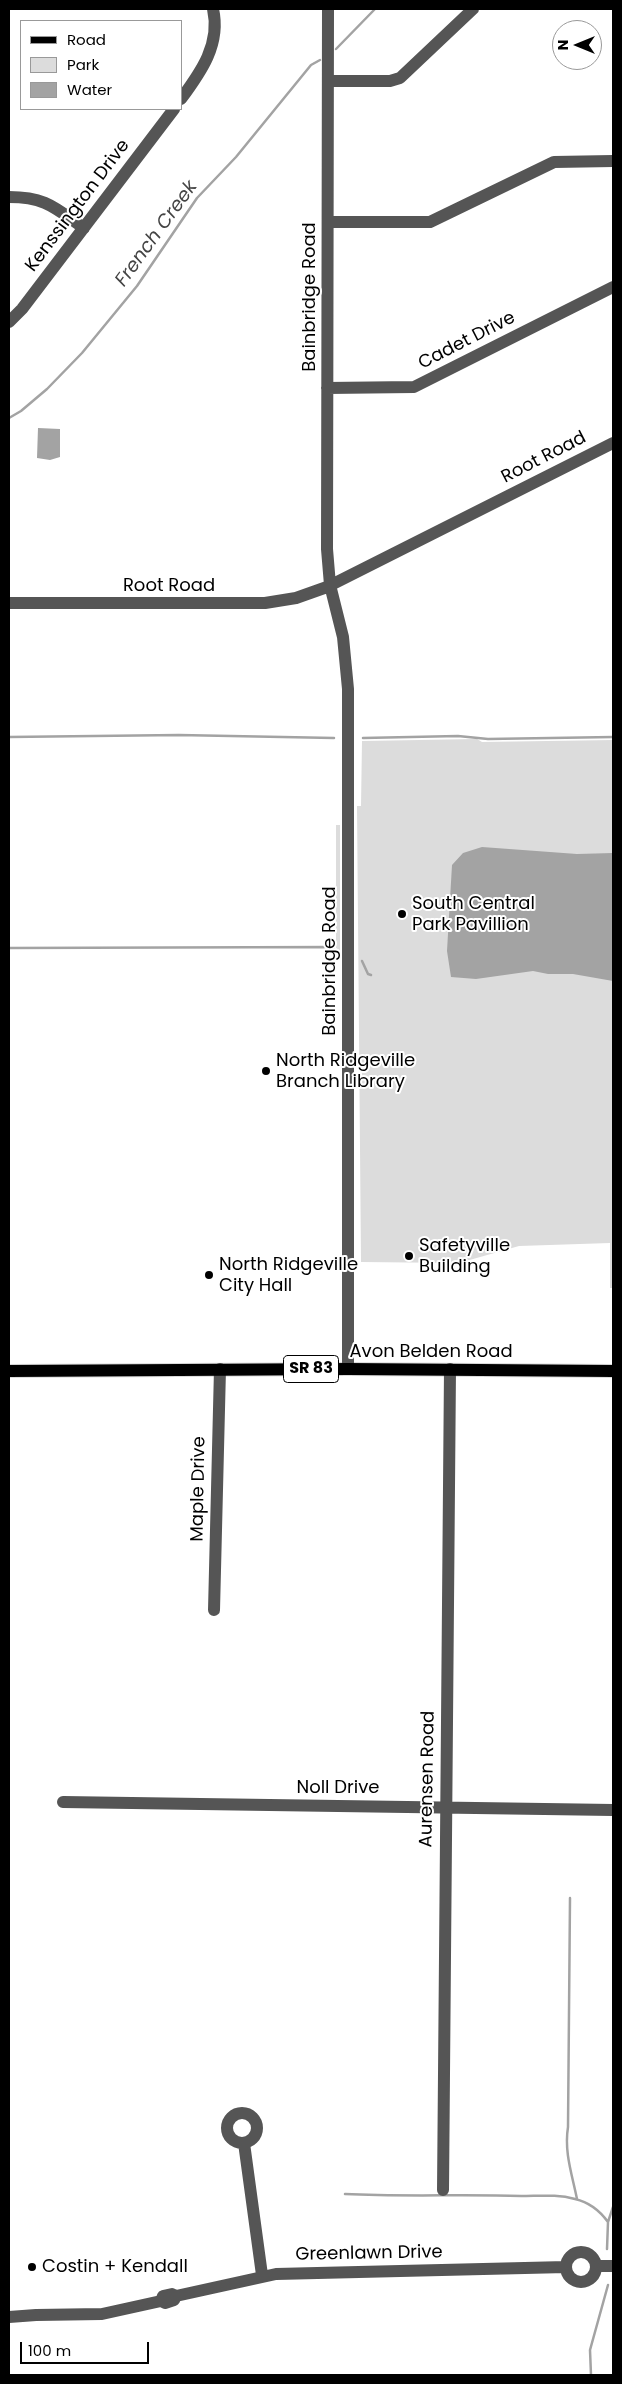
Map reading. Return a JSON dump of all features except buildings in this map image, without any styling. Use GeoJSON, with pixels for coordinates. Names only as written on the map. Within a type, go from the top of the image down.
{"type":"FeatureCollection","features":[{"type":"Feature","properties":{"kind":"main road","name":"Avon Belden Road"},"geometry":{"type":"LineString","coordinates":[[9,1371],[450,1369],[613,1371]]}},
{"type":"Feature","properties":{"kind":"street"},"geometry":{"type":"LineString","coordinates":[[182,98],[200,74],[208,57],[214,32],[213,9]]}},
{"type":"Feature","properties":{"kind":"street","name":"Bainbridge Road"},"geometry":{"type":"LineString","coordinates":[[328,9],[328,586],[343,637],[348,689],[348,1369]]}},
{"type":"Feature","properties":{"kind":"street"},"geometry":{"type":"LineString","coordinates":[[328,81],[390,81],[400,78],[473,9]]}},
{"type":"Feature","properties":{"kind":"street","name":"Kenssington Drive"},"geometry":{"type":"LineString","coordinates":[[9,322],[22,309],[173,110]]}},
{"type":"Feature","properties":{"kind":"street"},"geometry":{"type":"LineString","coordinates":[[328,222],[430,222],[554,162],[613,161]]}},
{"type":"Feature","properties":{"kind":"street"},"geometry":{"type":"LineString","coordinates":[[9,197],[25,197],[48,203],[84,228]]}},
{"type":"Feature","properties":{"kind":"street","name":"Cadet Drive"},"geometry":{"type":"LineString","coordinates":[[327,388],[414,387],[613,287]]}},
{"type":"Feature","properties":{"kind":"street","name":"Root Road"},"geometry":{"type":"LineString","coordinates":[[9,604],[250,604],[296,598],[328,586],[613,443]]}},
{"type":"Feature","properties":{"kind":"street","name":"Maple Drive"},"geometry":{"type":"LineString","coordinates":[[214,1610],[220,1369]]}},
{"type":"Feature","properties":{"kind":"street","name":"Aurensen Road"},"geometry":{"type":"LineString","coordinates":[[443,2190],[450,1369]]}},
{"type":"Feature","properties":{"kind":"street","name":"Noll Drive"},"geometry":{"type":"LineString","coordinates":[[63,1802],[88,1804],[445,1806],[613,1810]]}},
{"type":"Feature","properties":{"kind":"street"},"geometry":{"type":"LineString","coordinates":[[244,2143],[262,2276]]}},
{"type":"Feature","properties":{"kind":"street"},"geometry":{"type":"LineString","coordinates":[[579,2252],[591,2256],[596,2266],[593,2276],[581,2282],[569,2276],[566,2267],[571,2256],[579,2252]]}},
{"type":"Feature","properties":{"kind":"street"},"geometry":{"type":"LineString","coordinates":[[596,2266],[613,2266]]}},
{"type":"Feature","properties":{"kind":"street","name":"Greenlawn Drive"},"geometry":{"type":"LineString","coordinates":[[9,2317],[102,2314],[161,2301],[165,2303],[174,2300],[176,2296],[262,2276],[566,2267]]}},
{"type":"Feature","properties":{"kind":"green space"},"geometry":{"type":"Polygon","coordinates":[[[477,739],[482,742],[613,740],[613,1288],[610,1288],[610,1243],[519,1246],[459,1263],[361,1262],[357,806],[361,806],[362,741],[477,739]]]}},
{"type":"Feature","properties":{"kind":"green space"},"geometry":{"type":"Polygon","coordinates":[[[336,825],[340,825],[340,951],[336,948],[336,825]]]}},
{"type":"Feature","properties":{"kind":"water"},"geometry":{"type":"Polygon","coordinates":[[[38,428],[60,429],[60,457],[50,460],[37,458],[38,428]]]}},
{"type":"Feature","properties":{"kind":"water"},"geometry":{"type":"Polygon","coordinates":[[[482,847],[577,854],[613,853],[613,981],[573,974],[548,974],[533,971],[476,979],[451,977],[447,951],[452,865],[463,853],[482,847]]]}},
{"type":"Feature","properties":{"kind":"waterway","name":"French Creek"},"geometry":{"type":"LineString","coordinates":[[336,49],[375,9]]}},
{"type":"Feature","properties":{"kind":"waterway","name":"French Creek"},"geometry":{"type":"LineString","coordinates":[[9,418],[21,411],[47,389],[82,353],[137,286],[197,198],[236,157],[311,65],[320,60]]}},
{"type":"Feature","properties":{"kind":"waterway"},"geometry":{"type":"LineString","coordinates":[[9,737],[179,735],[334,738]]}},
{"type":"Feature","properties":{"kind":"waterway"},"geometry":{"type":"LineString","coordinates":[[363,738],[458,736],[488,739],[613,737]]}},
{"type":"Feature","properties":{"kind":"waterway"},"geometry":{"type":"LineString","coordinates":[[9,948],[332,947],[337,953]]}},
{"type":"Feature","properties":{"kind":"waterway"},"geometry":{"type":"LineString","coordinates":[[362,961],[368,974],[371,975]]}},
{"type":"Feature","properties":{"kind":"waterway"},"geometry":{"type":"LineString","coordinates":[[570,1898],[567,2145],[577,2199]]}},
{"type":"Feature","properties":{"kind":"waterway"},"geometry":{"type":"LineString","coordinates":[[345,2194],[562,2196],[580,2200],[589,2205],[608,2222]]}},
{"type":"Feature","properties":{"kind":"waterway"},"geometry":{"type":"LineString","coordinates":[[607,2249],[608,2222],[613,2207]]}},
{"type":"Feature","properties":{"kind":"waterway"},"geometry":{"type":"LineString","coordinates":[[591,2375],[590,2350],[608,2285]]}},
{"type":"Feature","properties":{"kind":"place","name":"South Central Park Pavillion"},"geometry":{"type":"Point","coordinates":[402,914]}},
{"type":"Feature","properties":{"kind":"place","name":"North Ridgeville Branch Library"},"geometry":{"type":"Point","coordinates":[266,1071]}},
{"type":"Feature","properties":{"kind":"place","name":"Safetyville Building"},"geometry":{"type":"Point","coordinates":[409,1256]}},
{"type":"Feature","properties":{"kind":"place","name":"North Ridgeville City Hall"},"geometry":{"type":"Point","coordinates":[209,1275]}},
{"type":"Feature","properties":{"kind":"place","name":"Costin + Kendall"},"geometry":{"type":"Point","coordinates":[32,2267]}}]}
